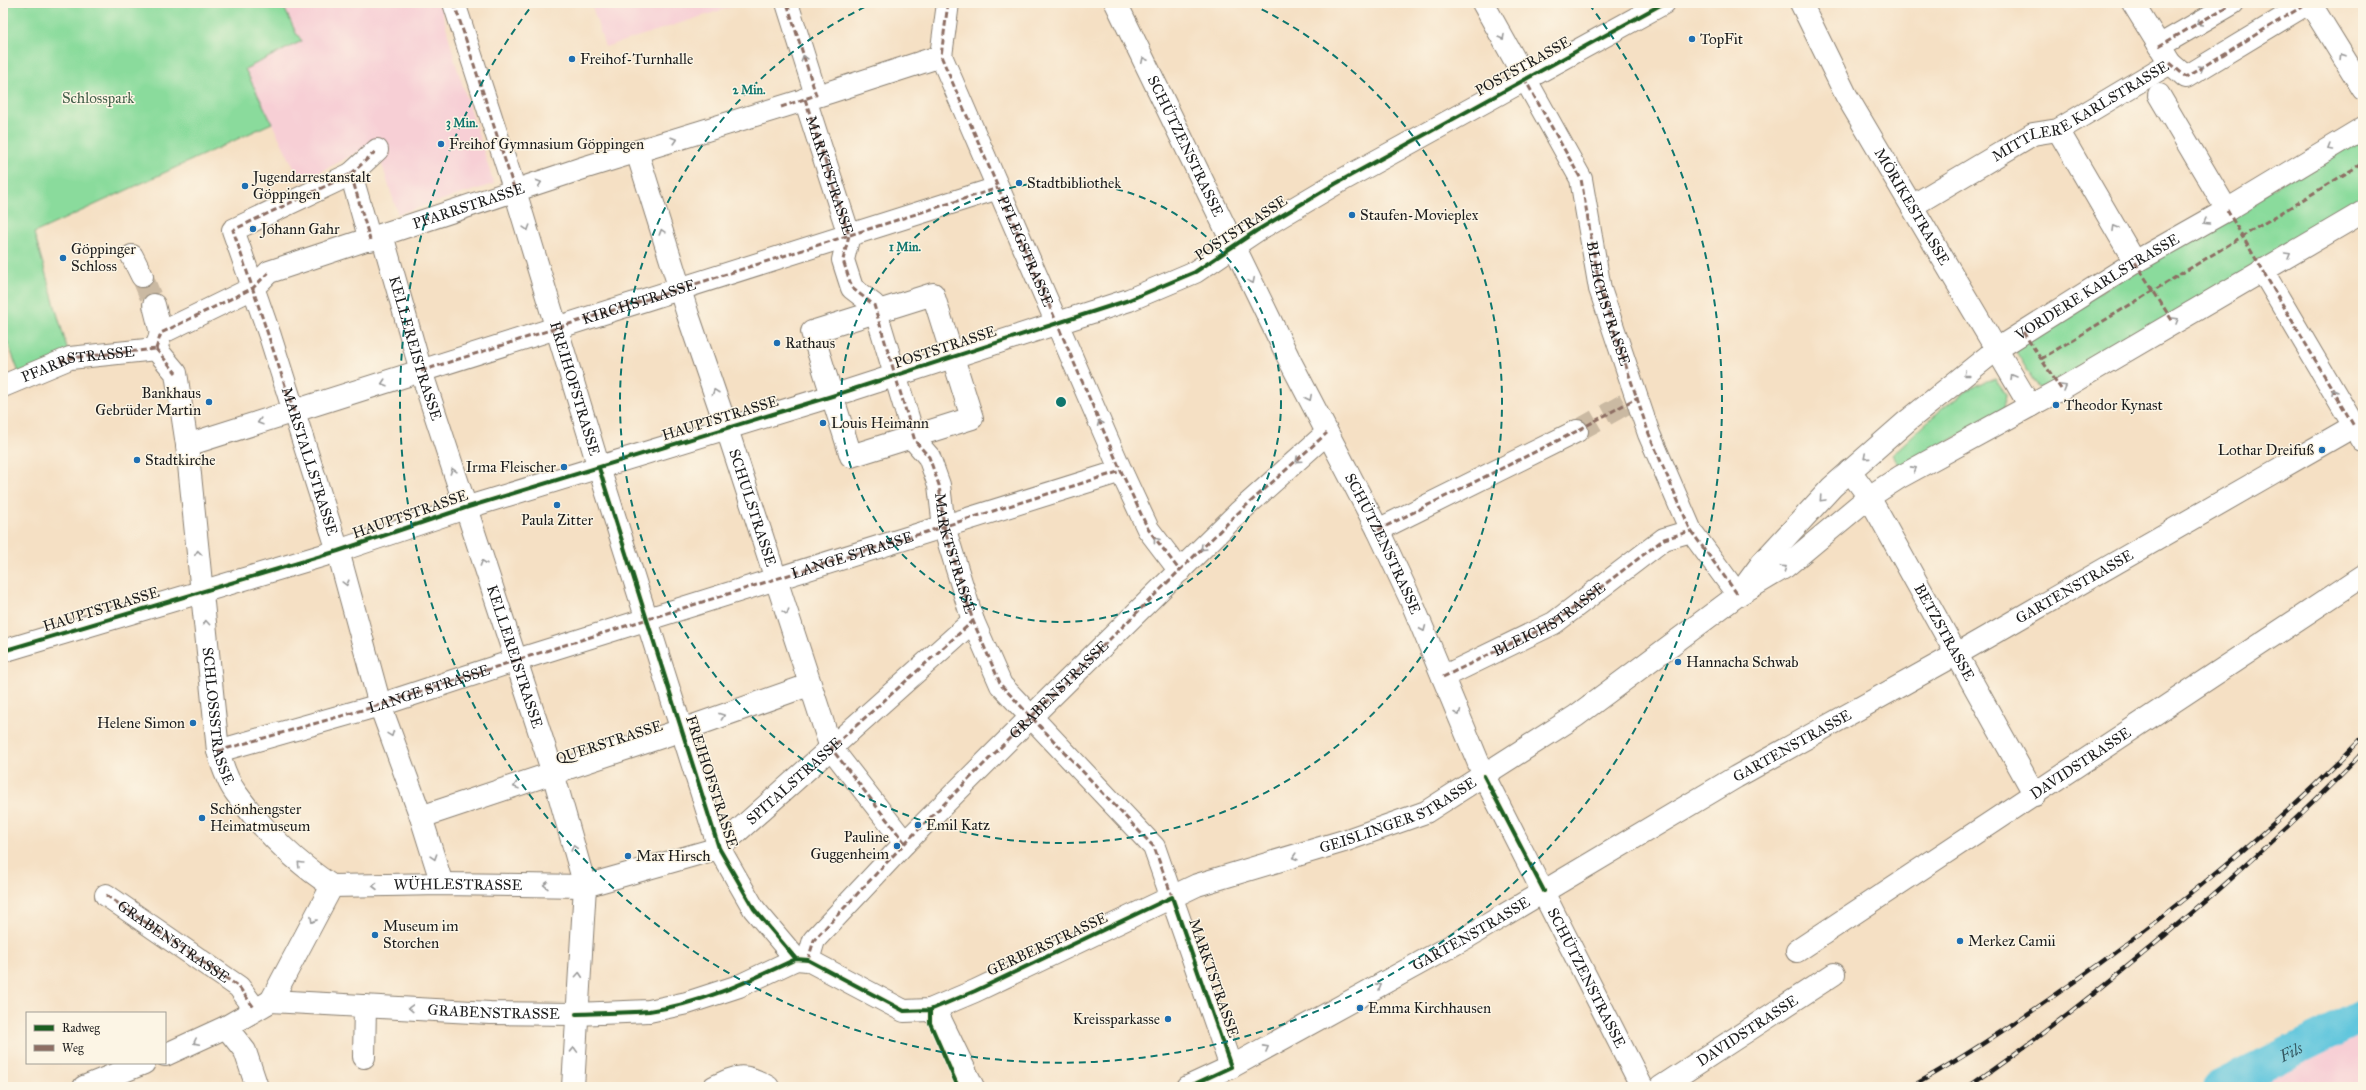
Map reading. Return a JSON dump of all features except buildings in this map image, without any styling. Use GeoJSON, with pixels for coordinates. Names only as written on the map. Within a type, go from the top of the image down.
{"type":"FeatureCollection","features":[{"type":"Feature","properties":{"kind":"street","name":"FREIHOFSTRASSE"},"geometry":{"type":"LineString","coordinates":[[454,3],[515,191],[599,468],[719,848],[754,908],[802,959],[904,1011],[930,1010]]}},
{"type":"Feature","properties":{"kind":"street","name":"MARKTSTRASSE"},"geometry":{"type":"LineString","coordinates":[[787,3],[810,97],[849,235],[843,260],[852,288],[874,305],[914,436],[929,457],[939,485],[944,527],[973,621],[1001,685],[1154,847],[1231,1067]]}},
{"type":"Feature","properties":{"kind":"street"},"geometry":{"type":"LineString","coordinates":[[941,56],[948,3]]}},
{"type":"Feature","properties":{"kind":"street","name":"SCHÜTZENSTRASSE"},"geometry":{"type":"LineString","coordinates":[[1116,3],[1327,433],[1378,530],[1443,677],[1484,776],[1544,891],[1642,1087]]}},
{"type":"Feature","properties":{"kind":"street","name":"BLEICHSTRASSE"},"geometry":{"type":"LineString","coordinates":[[1483,3],[1580,179],[1600,289],[1649,434],[1691,531],[1738,595]]}},
{"type":"Feature","properties":{"kind":"street","name":"POSTSTRASSE"},"geometry":{"type":"LineString","coordinates":[[828,397],[1129,300],[1195,272],[1335,184],[1524,78],[1664,3]]}},
{"type":"Feature","properties":{"kind":"street","name":"MÖRIKESTRASSE"},"geometry":{"type":"LineString","coordinates":[[1800,3],[1846,95],[2030,406]]}},
{"type":"Feature","properties":{"kind":"street"},"geometry":{"type":"LineString","coordinates":[[2133,3],[2164,54]]}},
{"type":"Feature","properties":{"kind":"street","name":"MITTLERE KARLSTRASSE"},"geometry":{"type":"LineString","coordinates":[[1912,206],[2033,134],[2058,130],[2233,3]]}},
{"type":"Feature","properties":{"kind":"street"},"geometry":{"type":"LineString","coordinates":[[2309,3],[2363,89]]}},
{"type":"Feature","properties":{"kind":"street","name":"MITTLERE KARLSTRASSE"},"geometry":{"type":"LineString","coordinates":[[2164,54],[2186,77],[2309,3]]}},
{"type":"Feature","properties":{"kind":"street","name":"PFARRSTRASSE"},"geometry":{"type":"LineString","coordinates":[[3,386],[70,358],[158,341],[253,288],[269,272],[515,191],[941,56]]}},
{"type":"Feature","properties":{"kind":"street","name":"PFLEGSTRASSE"},"geometry":{"type":"LineString","coordinates":[[941,56],[1058,322],[1121,471],[1148,529],[1180,571]]}},
{"type":"Feature","properties":{"kind":"street"},"geometry":{"type":"LineString","coordinates":[[2158,95],[2227,210]]}},
{"type":"Feature","properties":{"kind":"street","name":"VORDERE KARLSTRASSE"},"geometry":{"type":"LineString","coordinates":[[1850,471],[1906,422],[1997,349],[2135,262],[2227,210],[2363,128]]}},
{"type":"Feature","properties":{"kind":"street"},"geometry":{"type":"LineString","coordinates":[[2058,130],[2135,262]]}},
{"type":"Feature","properties":{"kind":"street"},"geometry":{"type":"LineString","coordinates":[[376,238],[351,174],[378,150]]}},
{"type":"Feature","properties":{"kind":"street","name":"SCHULSTRASSE"},"geometry":{"type":"LineString","coordinates":[[637,152],[680,289],[727,428],[831,748],[905,843]]}},
{"type":"Feature","properties":{"kind":"street","name":"MARSTALLSTRASSE"},"geometry":{"type":"LineString","coordinates":[[351,174],[233,230],[294,412],[338,552],[380,705],[421,817],[442,884]]}},
{"type":"Feature","properties":{"kind":"street","name":"KIRCHSTRASSE"},"geometry":{"type":"LineString","coordinates":[[187,445],[998,188]]}},
{"type":"Feature","properties":{"kind":"street"},"geometry":{"type":"LineString","coordinates":[[1869,497],[1900,477],[2030,406],[2363,212]]}},
{"type":"Feature","properties":{"kind":"street","name":"KELLEREISTRASSE"},"geometry":{"type":"LineString","coordinates":[[376,238],[421,371],[464,508],[517,660],[553,773],[584,886],[573,1087]]}},
{"type":"Feature","properties":{"kind":"street"},"geometry":{"type":"LineString","coordinates":[[132,256],[142,276]]}},
{"type":"Feature","properties":{"kind":"street"},"geometry":{"type":"LineString","coordinates":[[2262,270],[2358,434]]}},
{"type":"Feature","properties":{"kind":"street"},"geometry":{"type":"LineString","coordinates":[[933,294],[953,356],[972,418],[851,456],[828,397],[812,332],[933,294]]}},
{"type":"Feature","properties":{"kind":"street"},"geometry":{"type":"LineString","coordinates":[[154,305],[158,341]]}},
{"type":"Feature","properties":{"kind":"street","name":"PFARRSTRASSE"},"geometry":{"type":"LineString","coordinates":[[158,341],[176,373]]}},
{"type":"Feature","properties":{"kind":"street","name":"SCHLOSSSTRASSE"},"geometry":{"type":"LineString","coordinates":[[176,373],[187,445],[203,591],[218,751],[235,792],[304,868],[332,886]]}},
{"type":"Feature","properties":{"kind":"street","name":"HAUPTSTRASSE"},"geometry":{"type":"LineString","coordinates":[[3,651],[338,552],[464,508],[828,397]]}},
{"type":"Feature","properties":{"kind":"street"},"geometry":{"type":"LineString","coordinates":[[1378,530],[1577,431]]}},
{"type":"Feature","properties":{"kind":"street","name":"GRABENSTRASSE"},"geometry":{"type":"LineString","coordinates":[[106,895],[263,1005],[365,1006],[490,1013],[576,1014],[649,1011],[687,1003],[739,986],[802,959],[814,940],[839,911],[905,843],[1238,513],[1327,433]]}},
{"type":"Feature","properties":{"kind":"street","name":"GARTENSTRASSE"},"geometry":{"type":"LineString","coordinates":[[1188,1087],[1231,1067],[1469,936],[1736,777],[2358,434]]}},
{"type":"Feature","properties":{"kind":"street","name":"LANGE STRASSE"},"geometry":{"type":"LineString","coordinates":[[218,751],[380,705],[517,660],[647,621],[1121,471]]}},
{"type":"Feature","properties":{"kind":"street","name":"BETZSTRASSE"},"geometry":{"type":"LineString","coordinates":[[1850,471],[1869,497],[2036,795]]}},
{"type":"Feature","properties":{"kind":"street","name":"GEISLINGER STRASSE"},"geometry":{"type":"LineString","coordinates":[[1738,595],[1762,564],[1850,471]]}},
{"type":"Feature","properties":{"kind":"street","name":"GEISLINGER STRASSE"},"geometry":{"type":"LineString","coordinates":[[1172,897],[1197,886],[1344,841],[1426,812],[1576,716],[1738,595],[1785,567],[1869,497]]}},
{"type":"Feature","properties":{"kind":"street","name":"BLEICHSTRASSE"},"geometry":{"type":"LineString","coordinates":[[1443,677],[1554,623],[1664,539],[1691,531]]}},
{"type":"Feature","properties":{"kind":"street","name":"DAVIDSTRASSE"},"geometry":{"type":"LineString","coordinates":[[1797,951],[2036,795],[2363,576]]}},
{"type":"Feature","properties":{"kind":"street","name":"SPITALSTRASSE"},"geometry":{"type":"LineString","coordinates":[[584,886],[719,848],[973,621]]}},
{"type":"Feature","properties":{"kind":"street","name":"QUERSTRASSE"},"geometry":{"type":"LineString","coordinates":[[421,817],[682,730],[810,685]]}},
{"type":"Feature","properties":{"kind":"street","name":"WÜHLESTRASSE"},"geometry":{"type":"LineString","coordinates":[[332,886],[415,886],[442,884],[584,886]]}},
{"type":"Feature","properties":{"kind":"street"},"geometry":{"type":"LineString","coordinates":[[166,1055],[226,1027],[263,1005],[332,886]]}},
{"type":"Feature","properties":{"kind":"street","name":"GERBERSTRASSE"},"geometry":{"type":"LineString","coordinates":[[930,1010],[976,991],[1172,897]]}},
{"type":"Feature","properties":{"kind":"street","name":"DAVIDSTRASSE"},"geometry":{"type":"LineString","coordinates":[[1661,1087],[1834,974]]}},
{"type":"Feature","properties":{"kind":"street"},"geometry":{"type":"LineString","coordinates":[[364,1057],[365,1006]]}},
{"type":"Feature","properties":{"kind":"street"},"geometry":{"type":"LineString","coordinates":[[930,1010],[930,1023],[958,1087]]}},
{"type":"Feature","properties":{"kind":"street"},"geometry":{"type":"LineString","coordinates":[[930,1010],[940,1018],[973,1087]]}},
{"type":"Feature","properties":{"kind":"street"},"geometry":{"type":"LineString","coordinates":[[226,1027],[246,1051],[257,1087]]}},
{"type":"Feature","properties":{"kind":"street"},"geometry":{"type":"LineString","coordinates":[[84,1087],[142,1064]]}},
{"type":"Feature","properties":{"kind":"street"},"geometry":{"type":"LineString","coordinates":[[714,1087],[734,1077],[752,1077],[768,1087]]}},
{"type":"Feature","properties":{"kind":"shaded area"},"geometry":{"type":"Polygon","coordinates":[[[282,3],[440,3],[455,61],[494,184],[398,214],[375,143],[301,182],[245,69],[302,41],[296,33],[282,3]]]}},
{"type":"Feature","properties":{"kind":"shaded area"},"geometry":{"type":"Polygon","coordinates":[[[591,3],[744,3],[605,47],[591,3]]]}},
{"type":"Feature","properties":{"kind":"shaded area"},"geometry":{"type":"Polygon","coordinates":[[[2363,1001],[2363,1087],[2230,1087],[2363,1001]]]}},
{"type":"Feature","properties":{"kind":"green space","name":"Schlosspark"},"geometry":{"type":"Polygon","coordinates":[[[3,3],[282,3],[296,33],[302,41],[245,69],[272,123],[34,233],[70,358],[21,378],[3,330],[3,3]]]}},
{"type":"Feature","properties":{"kind":"green space"},"geometry":{"type":"Polygon","coordinates":[[[2363,134],[2363,201],[2060,383],[2038,388],[2015,350],[2020,340],[2363,134]]]}},
{"type":"Feature","properties":{"kind":"green space"},"geometry":{"type":"Polygon","coordinates":[[[1995,379],[2006,395],[2004,409],[1902,469],[1892,455],[1940,410],[1969,389],[1995,379]]]}},
{"type":"Feature","properties":{"kind":"waterway","name":"Fils"},"geometry":{"type":"LineString","coordinates":[[2219,1087],[2363,1016]]}},
{"type":"Feature","properties":{"kind":"tunnel"},"geometry":{"type":"LineString","coordinates":[[142,276],[154,305]]}},
{"type":"Feature","properties":{"kind":"tunnel"},"geometry":{"type":"LineString","coordinates":[[1577,431],[1638,397]]}},
{"type":"Feature","properties":{"kind":"railway"},"geometry":{"type":"LineString","coordinates":[[1911,1087],[1960,1058],[2030,1012],[2099,964],[2169,911],[2269,828],[2333,768],[2363,737]]}},
{"type":"Feature","properties":{"kind":"railway"},"geometry":{"type":"LineString","coordinates":[[1968,1087],[2032,1042],[2063,1018],[2184,919],[2290,824],[2363,752]]}},
{"type":"Feature","properties":{"kind":"marked path"},"geometry":{"type":"LineString","coordinates":[[454,3],[515,191]]}},
{"type":"Feature","properties":{"kind":"marked path"},"geometry":{"type":"LineString","coordinates":[[781,107],[816,95],[787,3]]}},
{"type":"Feature","properties":{"kind":"marked path"},"geometry":{"type":"LineString","coordinates":[[948,3],[941,56],[1121,471],[1148,529],[1180,571]]}},
{"type":"Feature","properties":{"kind":"marked path"},"geometry":{"type":"LineString","coordinates":[[2159,46],[2233,3]]}},
{"type":"Feature","properties":{"kind":"marked path"},"geometry":{"type":"LineString","coordinates":[[2170,63],[2186,77],[2308,3]]}},
{"type":"Feature","properties":{"kind":"marked path"},"geometry":{"type":"LineString","coordinates":[[1524,78],[1581,179],[1600,289],[1649,434],[1691,531],[1738,595]]}},
{"type":"Feature","properties":{"kind":"marked path"},"geometry":{"type":"LineString","coordinates":[[805,99],[849,235],[843,260],[852,288],[874,305],[915,441],[929,457],[939,485],[944,527],[973,621],[1001,685],[1154,847],[1173,899]]}},
{"type":"Feature","properties":{"kind":"marked path"},"geometry":{"type":"LineString","coordinates":[[351,174],[377,150]]}},
{"type":"Feature","properties":{"kind":"marked path"},"geometry":{"type":"LineString","coordinates":[[2041,359],[2363,163]]}},
{"type":"Feature","properties":{"kind":"marked path"},"geometry":{"type":"LineString","coordinates":[[294,412],[233,230],[351,174],[370,240]]}},
{"type":"Feature","properties":{"kind":"marked path"},"geometry":{"type":"LineString","coordinates":[[421,371],[998,188]]}},
{"type":"Feature","properties":{"kind":"marked path"},"geometry":{"type":"LineString","coordinates":[[2227,210],[2354,426]]}},
{"type":"Feature","properties":{"kind":"marked path"},"geometry":{"type":"LineString","coordinates":[[2135,262],[2173,322]]}},
{"type":"Feature","properties":{"kind":"marked path"},"geometry":{"type":"LineString","coordinates":[[156,349],[161,333],[253,288],[269,272]]}},
{"type":"Feature","properties":{"kind":"marked path"},"geometry":{"type":"LineString","coordinates":[[2023,332],[2061,389]]}},
{"type":"Feature","properties":{"kind":"marked path"},"geometry":{"type":"LineString","coordinates":[[156,349],[176,373]]}},
{"type":"Feature","properties":{"kind":"marked path"},"geometry":{"type":"LineString","coordinates":[[60,362],[70,358],[156,349]]}},
{"type":"Feature","properties":{"kind":"marked path"},"geometry":{"type":"LineString","coordinates":[[1378,530],[1577,431],[1638,397]]}},
{"type":"Feature","properties":{"kind":"marked path"},"geometry":{"type":"LineString","coordinates":[[808,960],[814,940],[905,843],[1238,513],[1327,433]]}},
{"type":"Feature","properties":{"kind":"marked path"},"geometry":{"type":"LineString","coordinates":[[218,751],[380,705],[517,660],[1121,471]]}},
{"type":"Feature","properties":{"kind":"marked path"},"geometry":{"type":"LineString","coordinates":[[1443,677],[1554,623],[1664,539],[1691,531]]}},
{"type":"Feature","properties":{"kind":"marked path"},"geometry":{"type":"LineString","coordinates":[[905,843],[831,748],[973,621]]}},
{"type":"Feature","properties":{"kind":"marked path"},"geometry":{"type":"LineString","coordinates":[[106,895],[239,987],[255,1009]]}},
{"type":"Feature","properties":{"kind":"cycle path"},"geometry":{"type":"LineString","coordinates":[[3,651],[338,551],[465,508],[832,396],[1129,300],[1195,272],[1256,231],[1335,184],[1664,3]]}},
{"type":"Feature","properties":{"kind":"cycle path"},"geometry":{"type":"LineString","coordinates":[[599,468],[719,848],[754,909],[796,959],[808,960],[904,1011],[930,1010],[975,991],[1172,897],[1231,1067],[1188,1087]]}},
{"type":"Feature","properties":{"kind":"cycle path"},"geometry":{"type":"LineString","coordinates":[[1484,776],[1544,891]]}},
{"type":"Feature","properties":{"kind":"cycle path"},"geometry":{"type":"LineString","coordinates":[[576,1014],[622,1013],[668,1008],[724,991],[796,959]]}},
{"type":"Feature","properties":{"kind":"cycle path"},"geometry":{"type":"LineString","coordinates":[[930,1010],[930,1023],[958,1087]]}},
{"type":"Feature","properties":{"kind":"place","name":"TopFit"},"geometry":{"type":"Point","coordinates":[1692,39]}},
{"type":"Feature","properties":{"kind":"place","name":"Freihof-Turnhalle"},"geometry":{"type":"Point","coordinates":[572,59]}},
{"type":"Feature","properties":{"kind":"place","name":"Freihof Gymnasium Göppingen"},"geometry":{"type":"Point","coordinates":[441,144]}},
{"type":"Feature","properties":{"kind":"place","name":"Stadtbibliothek"},"geometry":{"type":"Point","coordinates":[1019,183]}},
{"type":"Feature","properties":{"kind":"place","name":"Jugendarrestanstalt Göppingen"},"geometry":{"type":"Point","coordinates":[245,186]}},
{"type":"Feature","properties":{"kind":"place","name":"Staufen-Movieplex"},"geometry":{"type":"Point","coordinates":[1352,215]}},
{"type":"Feature","properties":{"kind":"place","name":"Johann Gahr"},"geometry":{"type":"Point","coordinates":[253,229]}},
{"type":"Feature","properties":{"kind":"place","name":"Göppinger Schloss"},"geometry":{"type":"Point","coordinates":[63,258]}},
{"type":"Feature","properties":{"kind":"place","name":"Rathaus"},"geometry":{"type":"Point","coordinates":[777,343]}},
{"type":"Feature","properties":{"kind":"place","name":"Bankhaus Gebrüder Martin"},"geometry":{"type":"Point","coordinates":[209,402]}},
{"type":"Feature","properties":{"kind":"place","name":"Theodor Kynast"},"geometry":{"type":"Point","coordinates":[2056,405]}},
{"type":"Feature","properties":{"kind":"place","name":"Louis Heimann"},"geometry":{"type":"Point","coordinates":[823,423]}},
{"type":"Feature","properties":{"kind":"place","name":"Lothar Dreifuß"},"geometry":{"type":"Point","coordinates":[2322,450]}},
{"type":"Feature","properties":{"kind":"place","name":"Stadtkirche"},"geometry":{"type":"Point","coordinates":[137,460]}},
{"type":"Feature","properties":{"kind":"place","name":"Irma Fleischer"},"geometry":{"type":"Point","coordinates":[564,467]}},
{"type":"Feature","properties":{"kind":"place","name":"Paula Zitter"},"geometry":{"type":"Point","coordinates":[557,505]}},
{"type":"Feature","properties":{"kind":"place","name":"Hannacha Schwab"},"geometry":{"type":"Point","coordinates":[1678,662]}},
{"type":"Feature","properties":{"kind":"place","name":"Helene Simon"},"geometry":{"type":"Point","coordinates":[193,723]}},
{"type":"Feature","properties":{"kind":"place","name":"Schönhengster Heimatmuseum"},"geometry":{"type":"Point","coordinates":[202,818]}},
{"type":"Feature","properties":{"kind":"place","name":"Emil Katz"},"geometry":{"type":"Point","coordinates":[918,825]}},
{"type":"Feature","properties":{"kind":"place","name":"Pauline Guggenheim"},"geometry":{"type":"Point","coordinates":[897,846]}},
{"type":"Feature","properties":{"kind":"place","name":"Max Hirsch"},"geometry":{"type":"Point","coordinates":[628,856]}},
{"type":"Feature","properties":{"kind":"place","name":"Museum im Storchen"},"geometry":{"type":"Point","coordinates":[375,935]}},
{"type":"Feature","properties":{"kind":"place","name":"Merkez Camii"},"geometry":{"type":"Point","coordinates":[1960,941]}},
{"type":"Feature","properties":{"kind":"place","name":"Emma Kirchhausen"},"geometry":{"type":"Point","coordinates":[1360,1008]}},
{"type":"Feature","properties":{"kind":"place","name":"Kreissparkasse"},"geometry":{"type":"Point","coordinates":[1168,1019]}}]}
